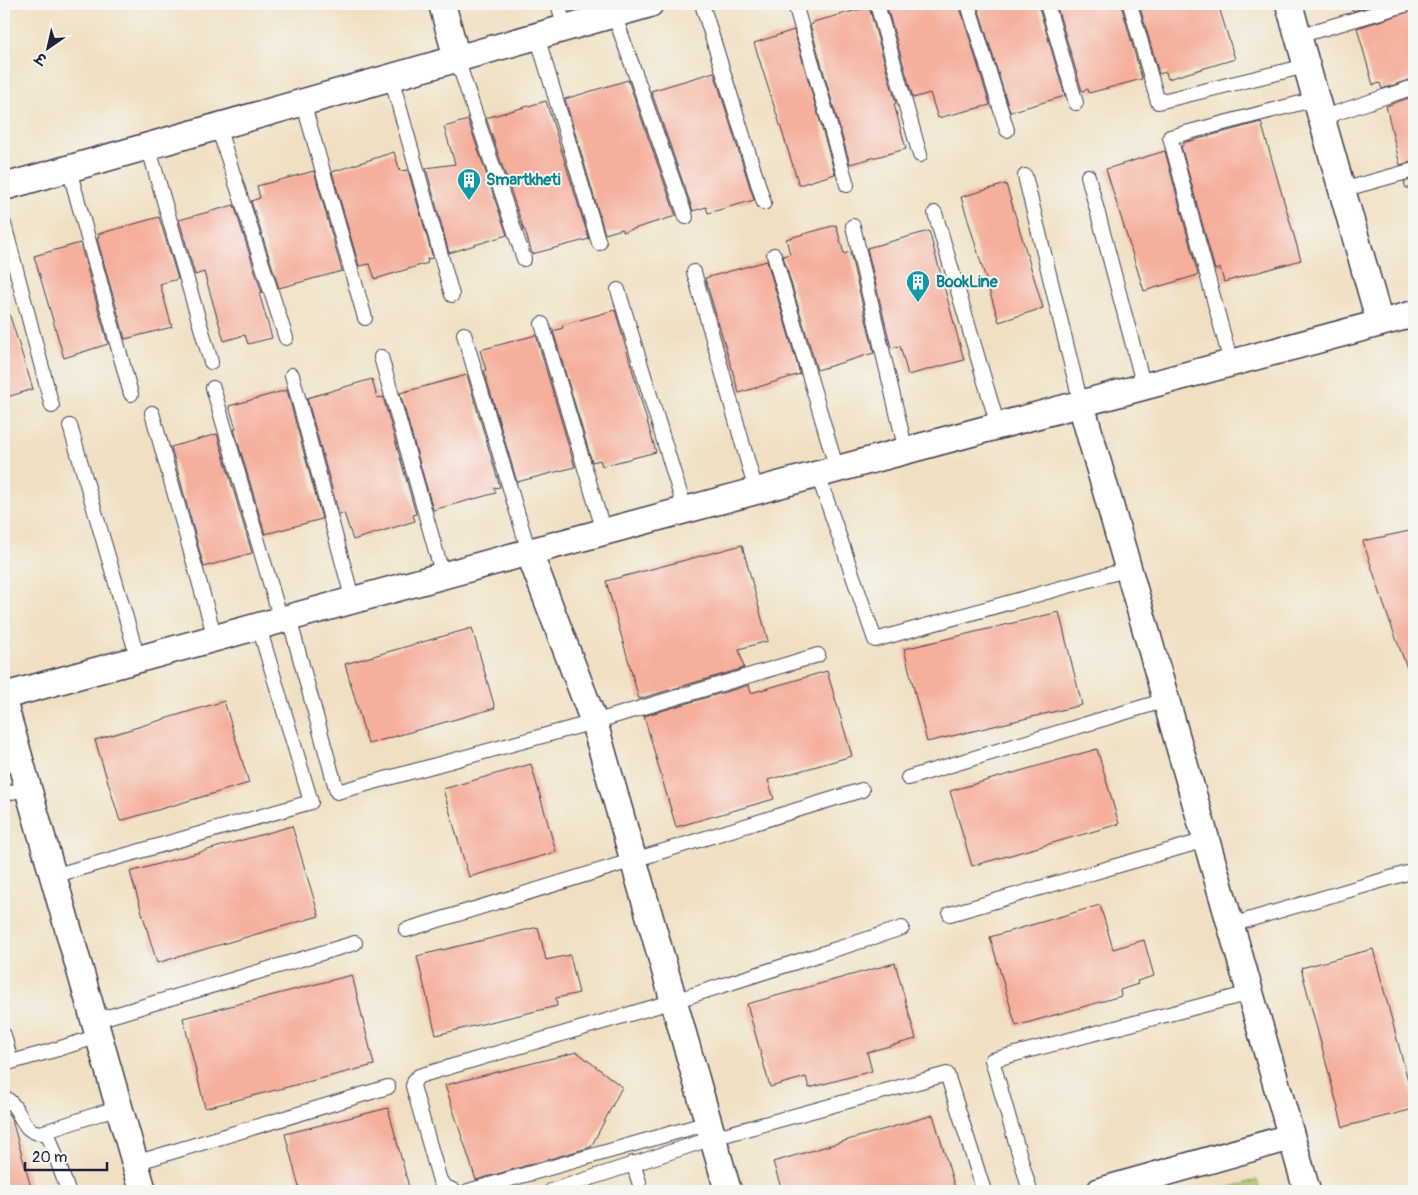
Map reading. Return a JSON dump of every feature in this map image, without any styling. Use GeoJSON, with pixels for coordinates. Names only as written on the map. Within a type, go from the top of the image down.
{"type":"FeatureCollection","features":[{"type":"Feature","properties":{"kind":"street"},"geometry":{"type":"LineString","coordinates":[[442,4],[457,59]]}},
{"type":"Feature","properties":{"kind":"street"},"geometry":{"type":"LineString","coordinates":[[4,187],[537,36],[562,16],[614,14],[650,4]]}},
{"type":"Feature","properties":{"kind":"street"},"geometry":{"type":"LineString","coordinates":[[1289,4],[1380,323]]}},
{"type":"Feature","properties":{"kind":"street"},"geometry":{"type":"LineString","coordinates":[[4,696],[529,552],[1414,314]]}},
{"type":"Feature","properties":{"kind":"street"},"geometry":{"type":"LineString","coordinates":[[1081,404],[1307,1191]]}},
{"type":"Feature","properties":{"kind":"street"},"geometry":{"type":"LineString","coordinates":[[529,552],[594,722],[728,1191]]}},
{"type":"Feature","properties":{"kind":"street"},"geometry":{"type":"LineString","coordinates":[[4,704],[16,791],[53,876],[143,1191]]}},
{"type":"Feature","properties":{"kind":"street"},"geometry":{"type":"LineString","coordinates":[[1100,1191],[1291,1137]]}},
{"type":"Feature","properties":{"kind":"lane"},"geometry":{"type":"LineString","coordinates":[[702,4],[764,203]]}},
{"type":"Feature","properties":{"kind":"lane"},"geometry":{"type":"LineString","coordinates":[[795,4],[847,185]]}},
{"type":"Feature","properties":{"kind":"lane"},"geometry":{"type":"LineString","coordinates":[[877,4],[920,155]]}},
{"type":"Feature","properties":{"kind":"lane"},"geometry":{"type":"LineString","coordinates":[[968,4],[1007,130]]}},
{"type":"Feature","properties":{"kind":"lane"},"geometry":{"type":"LineString","coordinates":[[1047,4],[1076,103]]}},
{"type":"Feature","properties":{"kind":"lane"},"geometry":{"type":"LineString","coordinates":[[1130,4],[1158,102],[1306,66]]}},
{"type":"Feature","properties":{"kind":"lane"},"geometry":{"type":"LineString","coordinates":[[1298,36],[1408,4]]}},
{"type":"Feature","properties":{"kind":"lane"},"geometry":{"type":"LineString","coordinates":[[614,14],[686,217]]}},
{"type":"Feature","properties":{"kind":"lane"},"geometry":{"type":"LineString","coordinates":[[537,36],[599,243]]}},
{"type":"Feature","properties":{"kind":"lane"},"geometry":{"type":"LineString","coordinates":[[457,59],[524,259]]}},
{"type":"Feature","properties":{"kind":"lane"},"geometry":{"type":"LineString","coordinates":[[392,77],[452,295]]}},
{"type":"Feature","properties":{"kind":"lane"},"geometry":{"type":"LineString","coordinates":[[1231,363],[1170,138],[1414,87]]}},
{"type":"Feature","properties":{"kind":"lane"},"geometry":{"type":"LineString","coordinates":[[303,102],[365,318]]}},
{"type":"Feature","properties":{"kind":"lane"},"geometry":{"type":"LineString","coordinates":[[218,127],[286,338]]}},
{"type":"Feature","properties":{"kind":"lane"},"geometry":{"type":"LineString","coordinates":[[148,146],[211,362]]}},
{"type":"Feature","properties":{"kind":"lane"},"geometry":{"type":"LineString","coordinates":[[69,169],[131,394]]}},
{"type":"Feature","properties":{"kind":"lane"},"geometry":{"type":"LineString","coordinates":[[1342,190],[1414,170]]}},
{"type":"Feature","properties":{"kind":"lane"},"geometry":{"type":"LineString","coordinates":[[1025,176],[1081,404]]}},
{"type":"Feature","properties":{"kind":"lane"},"geometry":{"type":"LineString","coordinates":[[1088,176],[1144,387]]}},
{"type":"Feature","properties":{"kind":"lane"},"geometry":{"type":"LineString","coordinates":[[935,213],[998,426]]}},
{"type":"Feature","properties":{"kind":"lane"},"geometry":{"type":"LineString","coordinates":[[4,224],[52,406]]}},
{"type":"Feature","properties":{"kind":"lane"},"geometry":{"type":"LineString","coordinates":[[853,226],[906,451]]}},
{"type":"Feature","properties":{"kind":"lane"},"geometry":{"type":"LineString","coordinates":[[774,255],[827,472],[874,640],[1129,569]]}},
{"type":"Feature","properties":{"kind":"lane"},"geometry":{"type":"LineString","coordinates":[[694,272],[756,491]]}},
{"type":"Feature","properties":{"kind":"lane"},"geometry":{"type":"LineString","coordinates":[[618,290],[685,510]]}},
{"type":"Feature","properties":{"kind":"lane"},"geometry":{"type":"LineString","coordinates":[[542,324],[604,532]]}},
{"type":"Feature","properties":{"kind":"lane"},"geometry":{"type":"LineString","coordinates":[[464,334],[529,552]]}},
{"type":"Feature","properties":{"kind":"lane"},"geometry":{"type":"LineString","coordinates":[[381,357],[443,576]]}},
{"type":"Feature","properties":{"kind":"lane"},"geometry":{"type":"LineString","coordinates":[[292,375],[353,601]]}},
{"type":"Feature","properties":{"kind":"lane"},"geometry":{"type":"LineString","coordinates":[[53,876],[311,802],[276,622],[213,388]]}},
{"type":"Feature","properties":{"kind":"lane"},"geometry":{"type":"LineString","coordinates":[[152,413],[215,638]]}},
{"type":"Feature","properties":{"kind":"lane"},"geometry":{"type":"LineString","coordinates":[[70,426],[138,660]]}},
{"type":"Feature","properties":{"kind":"lane"},"geometry":{"type":"LineString","coordinates":[[276,622],[336,792],[594,722],[818,655]]}},
{"type":"Feature","properties":{"kind":"lane"},"geometry":{"type":"LineString","coordinates":[[908,778],[1166,700]]}},
{"type":"Feature","properties":{"kind":"lane"},"geometry":{"type":"LineString","coordinates":[[406,930],[862,790]]}},
{"type":"Feature","properties":{"kind":"lane"},"geometry":{"type":"LineString","coordinates":[[950,914],[1206,840]]}},
{"type":"Feature","properties":{"kind":"lane"},"geometry":{"type":"LineString","coordinates":[[1230,925],[1414,871]]}},
{"type":"Feature","properties":{"kind":"lane"},"geometry":{"type":"LineString","coordinates":[[454,1191],[440,1181],[413,1086],[419,1076],[674,1001],[902,928]]}},
{"type":"Feature","properties":{"kind":"lane"},"geometry":{"type":"LineString","coordinates":[[4,1035],[8,1063],[96,1028],[354,943]]}},
{"type":"Feature","properties":{"kind":"lane"},"geometry":{"type":"LineString","coordinates":[[1030,1191],[992,1060],[1250,993]]}},
{"type":"Feature","properties":{"kind":"lane"},"geometry":{"type":"LineString","coordinates":[[468,1191],[947,1074],[984,1191]]}},
{"type":"Feature","properties":{"kind":"lane"},"geometry":{"type":"LineString","coordinates":[[135,1163],[388,1087]]}},
{"type":"Feature","properties":{"kind":"lane"},"geometry":{"type":"LineString","coordinates":[[4,1100],[7,1099],[13,1103],[24,1124],[34,1133],[41,1133],[119,1107]]}},
{"type":"Feature","properties":{"kind":"lane"},"geometry":{"type":"LineString","coordinates":[[47,1131],[68,1191]]}},
{"type":"Feature","properties":{"kind":"lane"},"geometry":{"type":"LineString","coordinates":[[551,1191],[633,1163],[711,1131]]}},
{"type":"Feature","properties":{"kind":"lane"},"geometry":{"type":"LineString","coordinates":[[633,1163],[639,1182]]}},
{"type":"Feature","properties":{"kind":"green space"},"geometry":{"type":"Polygon","coordinates":[[[1257,1180],[1260,1191],[1216,1191],[1257,1180]]]}},
{"type":"Feature","properties":{"kind":"building"},"geometry":{"type":"Polygon","coordinates":[[[886,4],[959,4],[990,105],[938,118],[930,93],[913,98],[886,4]]]}},
{"type":"Feature","properties":{"kind":"building"},"geometry":{"type":"Polygon","coordinates":[[[977,4],[1038,4],[1065,96],[1010,112],[977,4]]]}},
{"type":"Feature","properties":{"kind":"building"},"geometry":{"type":"Polygon","coordinates":[[[1056,4],[1121,4],[1142,79],[1089,93],[1088,89],[1082,91],[1056,4]]]}},
{"type":"Feature","properties":{"kind":"building"},"geometry":{"type":"Polygon","coordinates":[[[1139,4],[1218,4],[1235,59],[1168,79],[1166,72],[1159,74],[1139,4]]]}},
{"type":"Feature","properties":{"kind":"building"},"geometry":{"type":"Polygon","coordinates":[[[1350,4],[1378,4],[1352,11],[1350,4]]]}},
{"type":"Feature","properties":{"kind":"building"},"geometry":{"type":"Polygon","coordinates":[[[869,7],[896,103],[894,104],[906,149],[850,164],[810,25],[813,22],[869,7]]]}},
{"type":"Feature","properties":{"kind":"building"},"geometry":{"type":"Polygon","coordinates":[[[1414,10],[1414,78],[1382,89],[1380,83],[1373,85],[1357,28],[1414,10]]]}},
{"type":"Feature","properties":{"kind":"building"},"geometry":{"type":"Polygon","coordinates":[[[794,30],[835,174],[799,185],[754,43],[794,30]]]}},
{"type":"Feature","properties":{"kind":"building"},"geometry":{"type":"Polygon","coordinates":[[[714,72],[754,200],[708,213],[706,207],[693,211],[651,91],[714,72]]]}},
{"type":"Feature","properties":{"kind":"building"},"geometry":{"type":"Polygon","coordinates":[[[628,80],[676,216],[623,232],[622,229],[605,234],[565,99],[628,80]]]}},
{"type":"Feature","properties":{"kind":"building"},"geometry":{"type":"Polygon","coordinates":[[[1414,96],[1414,161],[1400,165],[1386,106],[1414,96]]]}},
{"type":"Feature","properties":{"kind":"building"},"geometry":{"type":"Polygon","coordinates":[[[546,101],[589,239],[532,254],[486,118],[546,101]]]}},
{"type":"Feature","properties":{"kind":"building","name":"Smartkheti"},"geometry":{"type":"Polygon","coordinates":[[[468,120],[507,235],[449,253],[426,168],[455,164],[444,127],[468,120]]]}},
{"type":"Feature","properties":{"kind":"building"},"geometry":{"type":"Polygon","coordinates":[[[1261,122],[1301,260],[1224,282],[1220,268],[1215,270],[1181,146],[1184,145],[1183,143],[1261,122]]]}},
{"type":"Feature","properties":{"kind":"building"},"geometry":{"type":"Polygon","coordinates":[[[1165,151],[1198,275],[1144,291],[1106,169],[1165,151]]]}},
{"type":"Feature","properties":{"kind":"building"},"geometry":{"type":"Polygon","coordinates":[[[394,152],[400,171],[408,170],[433,258],[427,259],[428,263],[375,279],[370,264],[359,266],[332,172],[394,152]]]}},
{"type":"Feature","properties":{"kind":"building"},"geometry":{"type":"Polygon","coordinates":[[[314,171],[342,271],[279,288],[251,201],[260,198],[257,186],[314,171]]]}},
{"type":"Feature","properties":{"kind":"building"},"geometry":{"type":"Polygon","coordinates":[[[1414,179],[1414,187],[1406,188],[1404,182],[1414,179]]]}},
{"type":"Feature","properties":{"kind":"building"},"geometry":{"type":"Polygon","coordinates":[[[1006,184],[1043,308],[999,322],[961,197],[1006,184]]]}},
{"type":"Feature","properties":{"kind":"building"},"geometry":{"type":"Polygon","coordinates":[[[234,205],[262,293],[259,293],[272,338],[248,344],[245,335],[224,341],[204,272],[195,275],[179,220],[234,205]]]}},
{"type":"Feature","properties":{"kind":"building"},"geometry":{"type":"Polygon","coordinates":[[[159,217],[178,279],[160,284],[172,327],[125,339],[97,238],[99,237],[98,234],[159,217]]]}},
{"type":"Feature","properties":{"kind":"building"},"geometry":{"type":"Polygon","coordinates":[[[836,225],[844,254],[850,252],[874,353],[817,370],[783,256],[790,254],[786,239],[836,225]]]}},
{"type":"Feature","properties":{"kind":"building","name":"BookLine"},"geometry":{"type":"Polygon","coordinates":[[[929,231],[964,360],[908,375],[900,346],[891,348],[867,248],[929,231]]]}},
{"type":"Feature","properties":{"kind":"building"},"geometry":{"type":"Polygon","coordinates":[[[80,243],[108,344],[64,358],[34,256],[80,243]]]}},
{"type":"Feature","properties":{"kind":"building"},"geometry":{"type":"Polygon","coordinates":[[[767,261],[800,374],[739,393],[705,278],[767,261]]]}},
{"type":"Feature","properties":{"kind":"building"},"geometry":{"type":"Polygon","coordinates":[[[615,310],[656,452],[602,466],[600,460],[592,462],[553,331],[563,328],[562,325],[615,310]]]}},
{"type":"Feature","properties":{"kind":"building"},"geometry":{"type":"Polygon","coordinates":[[[9,313],[33,389],[4,398],[4,314],[9,313]]]}},
{"type":"Feature","properties":{"kind":"building"},"geometry":{"type":"Polygon","coordinates":[[[536,335],[575,467],[517,482],[484,371],[486,370],[480,350],[536,335]]]}},
{"type":"Feature","properties":{"kind":"building"},"geometry":{"type":"Polygon","coordinates":[[[467,375],[500,487],[494,488],[496,493],[433,510],[400,393],[467,375]]]}},
{"type":"Feature","properties":{"kind":"building"},"geometry":{"type":"Polygon","coordinates":[[[372,379],[377,398],[383,397],[416,514],[413,515],[415,521],[353,540],[344,513],[339,514],[307,398],[372,379]]]}},
{"type":"Feature","properties":{"kind":"building"},"geometry":{"type":"Polygon","coordinates":[[[287,390],[322,519],[265,534],[229,406],[287,390]]]}},
{"type":"Feature","properties":{"kind":"building"},"geometry":{"type":"Polygon","coordinates":[[[217,434],[252,553],[204,567],[171,447],[217,434]]]}},
{"type":"Feature","properties":{"kind":"building"},"geometry":{"type":"Polygon","coordinates":[[[1414,530],[1414,681],[1412,681],[1388,617],[1363,541],[1414,530]]]}},
{"type":"Feature","properties":{"kind":"building"},"geometry":{"type":"Polygon","coordinates":[[[742,545],[768,641],[739,649],[744,668],[639,699],[606,581],[742,545]]]}},
{"type":"Feature","properties":{"kind":"building"},"geometry":{"type":"Polygon","coordinates":[[[1059,612],[1082,705],[927,742],[904,649],[1059,612]]]}},
{"type":"Feature","properties":{"kind":"building"},"geometry":{"type":"Polygon","coordinates":[[[472,628],[495,708],[368,744],[345,664],[472,628]]]}},
{"type":"Feature","properties":{"kind":"building"},"geometry":{"type":"Polygon","coordinates":[[[827,671],[852,756],[768,780],[774,799],[676,827],[644,716],[749,685],[751,693],[827,671]]]}},
{"type":"Feature","properties":{"kind":"building"},"geometry":{"type":"Polygon","coordinates":[[[224,701],[249,783],[120,821],[95,740],[224,701]]]}},
{"type":"Feature","properties":{"kind":"building"},"geometry":{"type":"Polygon","coordinates":[[[1097,749],[1119,824],[972,866],[950,791],[1097,749]]]}},
{"type":"Feature","properties":{"kind":"building"},"geometry":{"type":"Polygon","coordinates":[[[531,764],[556,852],[469,877],[443,789],[531,764]]]}},
{"type":"Feature","properties":{"kind":"building"},"geometry":{"type":"Polygon","coordinates":[[[292,826],[319,916],[157,963],[130,872],[292,826]]]}},
{"type":"Feature","properties":{"kind":"building"},"geometry":{"type":"Polygon","coordinates":[[[1100,905],[1113,949],[1144,940],[1154,976],[1137,981],[1138,984],[1120,990],[1121,996],[1016,1026],[990,937],[1100,905]]]}},
{"type":"Feature","properties":{"kind":"building"},"geometry":{"type":"Polygon","coordinates":[[[538,927],[546,960],[570,955],[579,993],[556,998],[557,1006],[436,1035],[417,956],[538,927]]]}},
{"type":"Feature","properties":{"kind":"building"},"geometry":{"type":"Polygon","coordinates":[[[1373,949],[1414,1109],[1343,1127],[1301,968],[1373,949]]]}},
{"type":"Feature","properties":{"kind":"building"},"geometry":{"type":"Polygon","coordinates":[[[895,963],[916,1039],[867,1052],[872,1071],[809,1088],[806,1077],[770,1087],[747,1004],[895,963]]]}},
{"type":"Feature","properties":{"kind":"building"},"geometry":{"type":"Polygon","coordinates":[[[352,975],[374,1065],[205,1108],[183,1018],[352,975]]]}},
{"type":"Feature","properties":{"kind":"building"},"geometry":{"type":"Polygon","coordinates":[[[577,1052],[622,1087],[591,1147],[476,1180],[445,1085],[577,1052]]]}},
{"type":"Feature","properties":{"kind":"building"},"geometry":{"type":"Polygon","coordinates":[[[388,1108],[410,1191],[300,1191],[285,1134],[388,1108]]]}},
{"type":"Feature","properties":{"kind":"building"},"geometry":{"type":"Polygon","coordinates":[[[8,1113],[12,1120],[32,1191],[4,1191],[4,1114],[8,1113]]]}},
{"type":"Feature","properties":{"kind":"building"},"geometry":{"type":"Polygon","coordinates":[[[933,1115],[956,1191],[782,1191],[773,1162],[933,1115]]]}},
{"type":"Feature","properties":{"kind":"place","name":"Smartkheti"},"geometry":{"type":"Point","coordinates":[469,201]}},
{"type":"Feature","properties":{"kind":"place","name":"BookLine"},"geometry":{"type":"Point","coordinates":[918,303]}}]}
